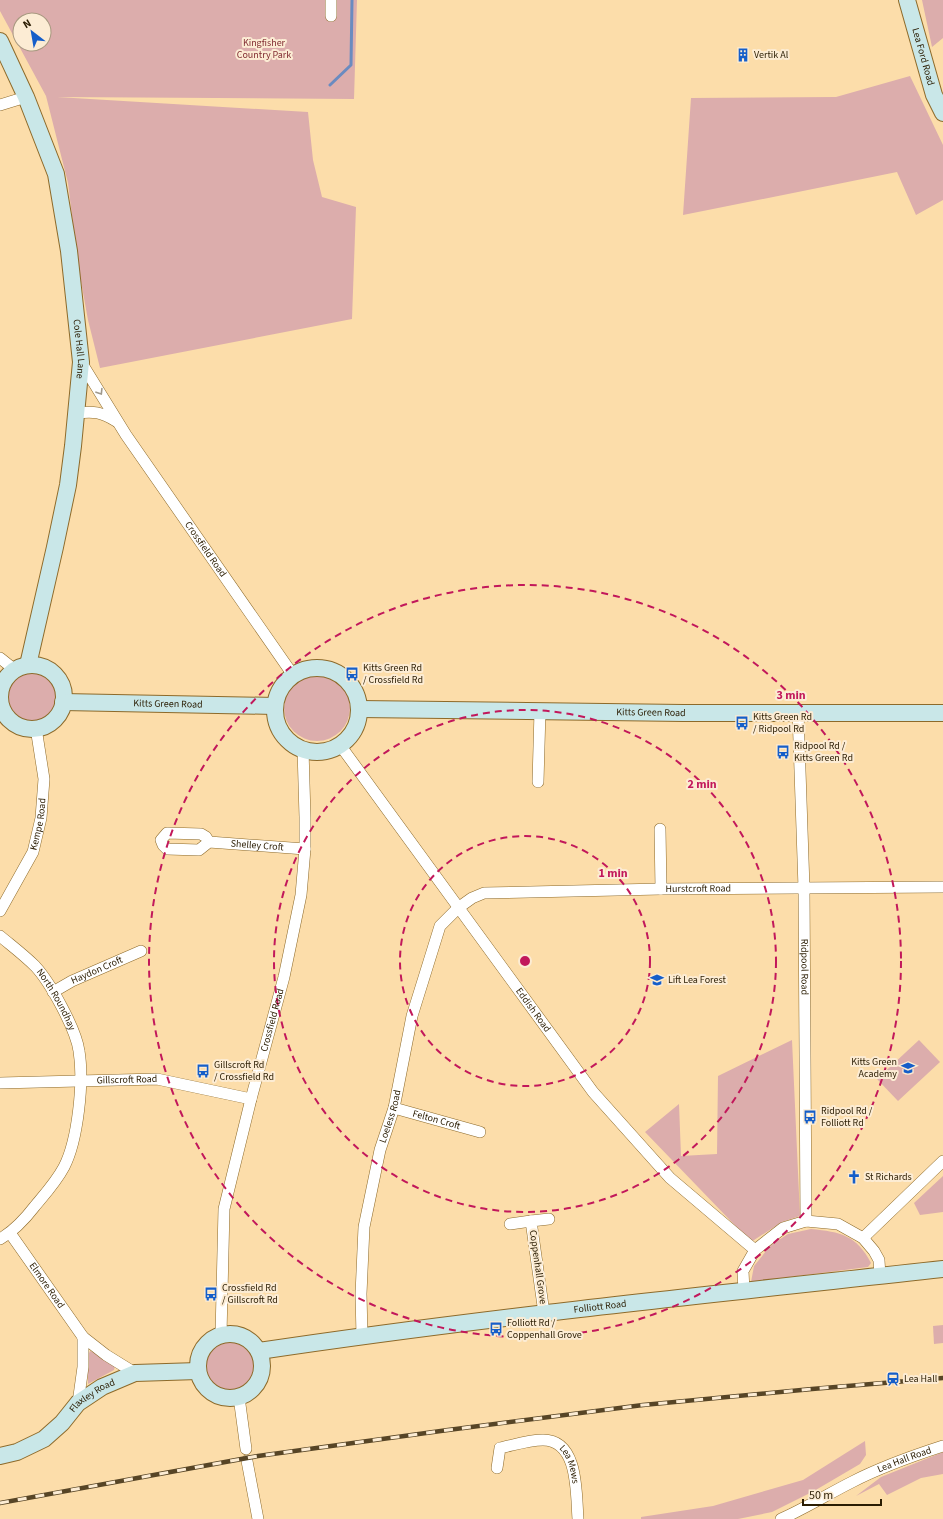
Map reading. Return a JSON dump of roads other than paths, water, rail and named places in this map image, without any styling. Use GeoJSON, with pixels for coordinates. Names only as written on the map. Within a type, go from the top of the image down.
{"type":"FeatureCollection","features":[{"type":"Feature","properties":{"kind":"street"},"geometry":{"type":"LineString","coordinates":[[331,0],[331,16]]}},
{"type":"Feature","properties":{"kind":"street","name":"Lea Ford Road"},"geometry":{"type":"LineString","coordinates":[[907,0],[934,95],[943,113]]}},
{"type":"Feature","properties":{"kind":"street","name":"Cole Hall Lane"},"geometry":{"type":"LineString","coordinates":[[0,41],[26,97],[56,174],[69,252],[81,362],[77,413],[68,485],[55,547],[21,667]]}},
{"type":"Feature","properties":{"kind":"street"},"geometry":{"type":"LineString","coordinates":[[0,105],[26,97]]}},
{"type":"Feature","properties":{"kind":"street","name":"Crossfield Road"},"geometry":{"type":"LineString","coordinates":[[81,362],[126,435],[293,675]]}},
{"type":"Feature","properties":{"kind":"street"},"geometry":{"type":"LineString","coordinates":[[77,413],[92,411],[104,414],[119,422]]}},
{"type":"Feature","properties":{"kind":"street"},"geometry":{"type":"LineString","coordinates":[[0,658],[21,667],[41,666],[48,669],[57,677],[64,691],[63,702],[60,713],[47,725],[36,728],[26,728],[14,723],[6,715],[0,704],[2,685],[8,675],[21,667]]}},
{"type":"Feature","properties":{"kind":"street"},"geometry":{"type":"LineString","coordinates":[[316,668],[335,672],[344,678],[354,691],[357,698],[359,719],[352,733],[340,745],[323,751],[303,750],[289,742],[280,731],[276,722],[274,706],[283,685],[293,675],[306,669],[316,668]]}},
{"type":"Feature","properties":{"kind":"street","name":"Kitts Green Road"},"geometry":{"type":"LineString","coordinates":[[63,702],[274,706]]}},
{"type":"Feature","properties":{"kind":"street","name":"Kitts Green Road"},"geometry":{"type":"LineString","coordinates":[[359,709],[683,713],[943,713]]}},
{"type":"Feature","properties":{"kind":"street"},"geometry":{"type":"LineString","coordinates":[[538,782],[540,711]]}},
{"type":"Feature","properties":{"kind":"street","name":"Ridpool Road"},"geometry":{"type":"LineString","coordinates":[[798,712],[804,888],[806,1221]]}},
{"type":"Feature","properties":{"kind":"street","name":"Kempe Road"},"geometry":{"type":"LineString","coordinates":[[0,912],[33,852],[41,818],[44,779],[36,728]]}},
{"type":"Feature","properties":{"kind":"street","name":"Eddish Road"},"geometry":{"type":"LineString","coordinates":[[340,745],[598,1098],[670,1178],[755,1250]]}},
{"type":"Feature","properties":{"kind":"street","name":"Crossfield Road"},"geometry":{"type":"LineString","coordinates":[[221,1335],[224,1209],[251,1098],[287,964],[301,895],[305,849],[303,750]]}},
{"type":"Feature","properties":{"kind":"street"},"geometry":{"type":"LineString","coordinates":[[660,829],[661,889]]}},
{"type":"Feature","properties":{"kind":"street","name":"Shelley Croft"},"geometry":{"type":"LineString","coordinates":[[209,842],[305,849]]}},
{"type":"Feature","properties":{"kind":"street","name":"Hurstcroft Road"},"geometry":{"type":"LineString","coordinates":[[458,908],[472,898],[484,894],[661,889],[943,887]]}},
{"type":"Feature","properties":{"kind":"street","name":"Loeless Road"},"geometry":{"type":"LineString","coordinates":[[362,1336],[361,1294],[364,1227],[380,1150],[394,1108],[412,1016],[440,926],[458,908]]}},
{"type":"Feature","properties":{"kind":"street","name":"North Roundhay"},"geometry":{"type":"LineString","coordinates":[[0,936],[35,966],[53,992],[68,1019],[79,1050],[80,1081],[75,1130],[72,1145],[64,1167],[53,1185],[26,1218],[10,1233],[0,1239]]}},
{"type":"Feature","properties":{"kind":"street","name":"Haydon Croft"},"geometry":{"type":"LineString","coordinates":[[53,992],[72,981],[141,951]]}},
{"type":"Feature","properties":{"kind":"street","name":"Gillscroft Road"},"geometry":{"type":"LineString","coordinates":[[0,1084],[157,1080],[251,1098]]}},
{"type":"Feature","properties":{"kind":"street","name":"Felton Croft"},"geometry":{"type":"LineString","coordinates":[[394,1108],[480,1132]]}},
{"type":"Feature","properties":{"kind":"street"},"geometry":{"type":"LineString","coordinates":[[863,1238],[943,1161]]}},
{"type":"Feature","properties":{"kind":"street","name":"Coppenhall Grove"},"geometry":{"type":"LineString","coordinates":[[510,1224],[549,1219]]}},
{"type":"Feature","properties":{"kind":"street","name":"Coppenhall Grove"},"geometry":{"type":"LineString","coordinates":[[532,1221],[544,1313]]}},
{"type":"Feature","properties":{"kind":"street"},"geometry":{"type":"LineString","coordinates":[[744,1291],[743,1271],[755,1250],[783,1228],[806,1221],[838,1224],[863,1238],[874,1251],[879,1260],[880,1276]]}},
{"type":"Feature","properties":{"kind":"street","name":"Elmore Road"},"geometry":{"type":"LineString","coordinates":[[10,1233],[83,1337],[106,1355],[135,1373]]}},
{"type":"Feature","properties":{"kind":"street","name":"Folliott Road"},"geometry":{"type":"LineString","coordinates":[[259,1351],[362,1336],[544,1313],[943,1269]]}},
{"type":"Feature","properties":{"kind":"street"},"geometry":{"type":"LineString","coordinates":[[233,1334],[244,1337],[259,1351],[262,1364],[261,1375],[256,1385],[249,1393],[239,1397],[225,1398],[213,1393],[203,1384],[198,1371],[199,1360],[203,1349],[211,1340],[221,1335],[233,1334]]}},
{"type":"Feature","properties":{"kind":"street"},"geometry":{"type":"LineString","coordinates":[[78,1403],[83,1367],[83,1337]]}},
{"type":"Feature","properties":{"kind":"street","name":"Flaxley Road"},"geometry":{"type":"LineString","coordinates":[[0,1456],[17,1452],[44,1440],[62,1423],[78,1403],[102,1386],[135,1373],[198,1371]]}},
{"type":"Feature","properties":{"kind":"street"},"geometry":{"type":"LineString","coordinates":[[239,1397],[246,1449]]}},
{"type":"Feature","properties":{"kind":"street","name":"Lea Mews"},"geometry":{"type":"LineString","coordinates":[[497,1468],[500,1448],[542,1440],[552,1441],[557,1444],[566,1453],[574,1469],[578,1519]]}},
{"type":"Feature","properties":{"kind":"street","name":"Lea Hall Road"},"geometry":{"type":"LineString","coordinates":[[781,1519],[803,1510],[851,1482],[889,1464],[943,1446]]}},
{"type":"Feature","properties":{"kind":"street"},"geometry":{"type":"LineString","coordinates":[[247,1461],[258,1519]]}},
{"type":"Feature","properties":{"kind":"waterway"},"geometry":{"type":"LineString","coordinates":[[330,85],[351,65],[352,0]]}},
{"type":"Feature","properties":{"kind":"railway"},"geometry":{"type":"LineString","coordinates":[[0,1503],[258,1456],[448,1430],[643,1405],[943,1378]]}},
{"type":"Feature","properties":{"kind":"place","name":"Vertik Al"},"geometry":{"type":"Point","coordinates":[743,55]}},
{"type":"Feature","properties":{"kind":"place","name":"Kitts Green Rd / Crossfield Rd"},"geometry":{"type":"Point","coordinates":[352,674]}},
{"type":"Feature","properties":{"kind":"place","name":"Kitts Green Rd / Ridpool Rd"},"geometry":{"type":"Point","coordinates":[742,723]}},
{"type":"Feature","properties":{"kind":"place","name":"Ridpool Rd / Kitts Green Rd"},"geometry":{"type":"Point","coordinates":[783,752]}},
{"type":"Feature","properties":{"kind":"place","name":"Lift Lea Forest"},"geometry":{"type":"Point","coordinates":[657,980]}},
{"type":"Feature","properties":{"kind":"place","name":"Kitts Green Academy"},"geometry":{"type":"Point","coordinates":[908,1068]}},
{"type":"Feature","properties":{"kind":"place","name":"Gillscroft Rd / Crossfield Rd"},"geometry":{"type":"Point","coordinates":[203,1071]}},
{"type":"Feature","properties":{"kind":"place","name":"Ridpool Rd / Folliott Rd"},"geometry":{"type":"Point","coordinates":[810,1117]}},
{"type":"Feature","properties":{"kind":"place","name":"St Richards"},"geometry":{"type":"Point","coordinates":[854,1177]}},
{"type":"Feature","properties":{"kind":"place","name":"Crossfield Rd / Gillscroft Rd"},"geometry":{"type":"Point","coordinates":[211,1294]}},
{"type":"Feature","properties":{"kind":"place","name":"Folliott Rd / Coppenhall Grove"},"geometry":{"type":"Point","coordinates":[496,1329]}},
{"type":"Feature","properties":{"kind":"place","name":"Lea Hall"},"geometry":{"type":"Point","coordinates":[893,1379]}},
{"type":"Feature","properties":{"kind":"park label","name":"Kingfisher Country Park"},"geometry":{"type":"Point","coordinates":[264,48]}}]}
